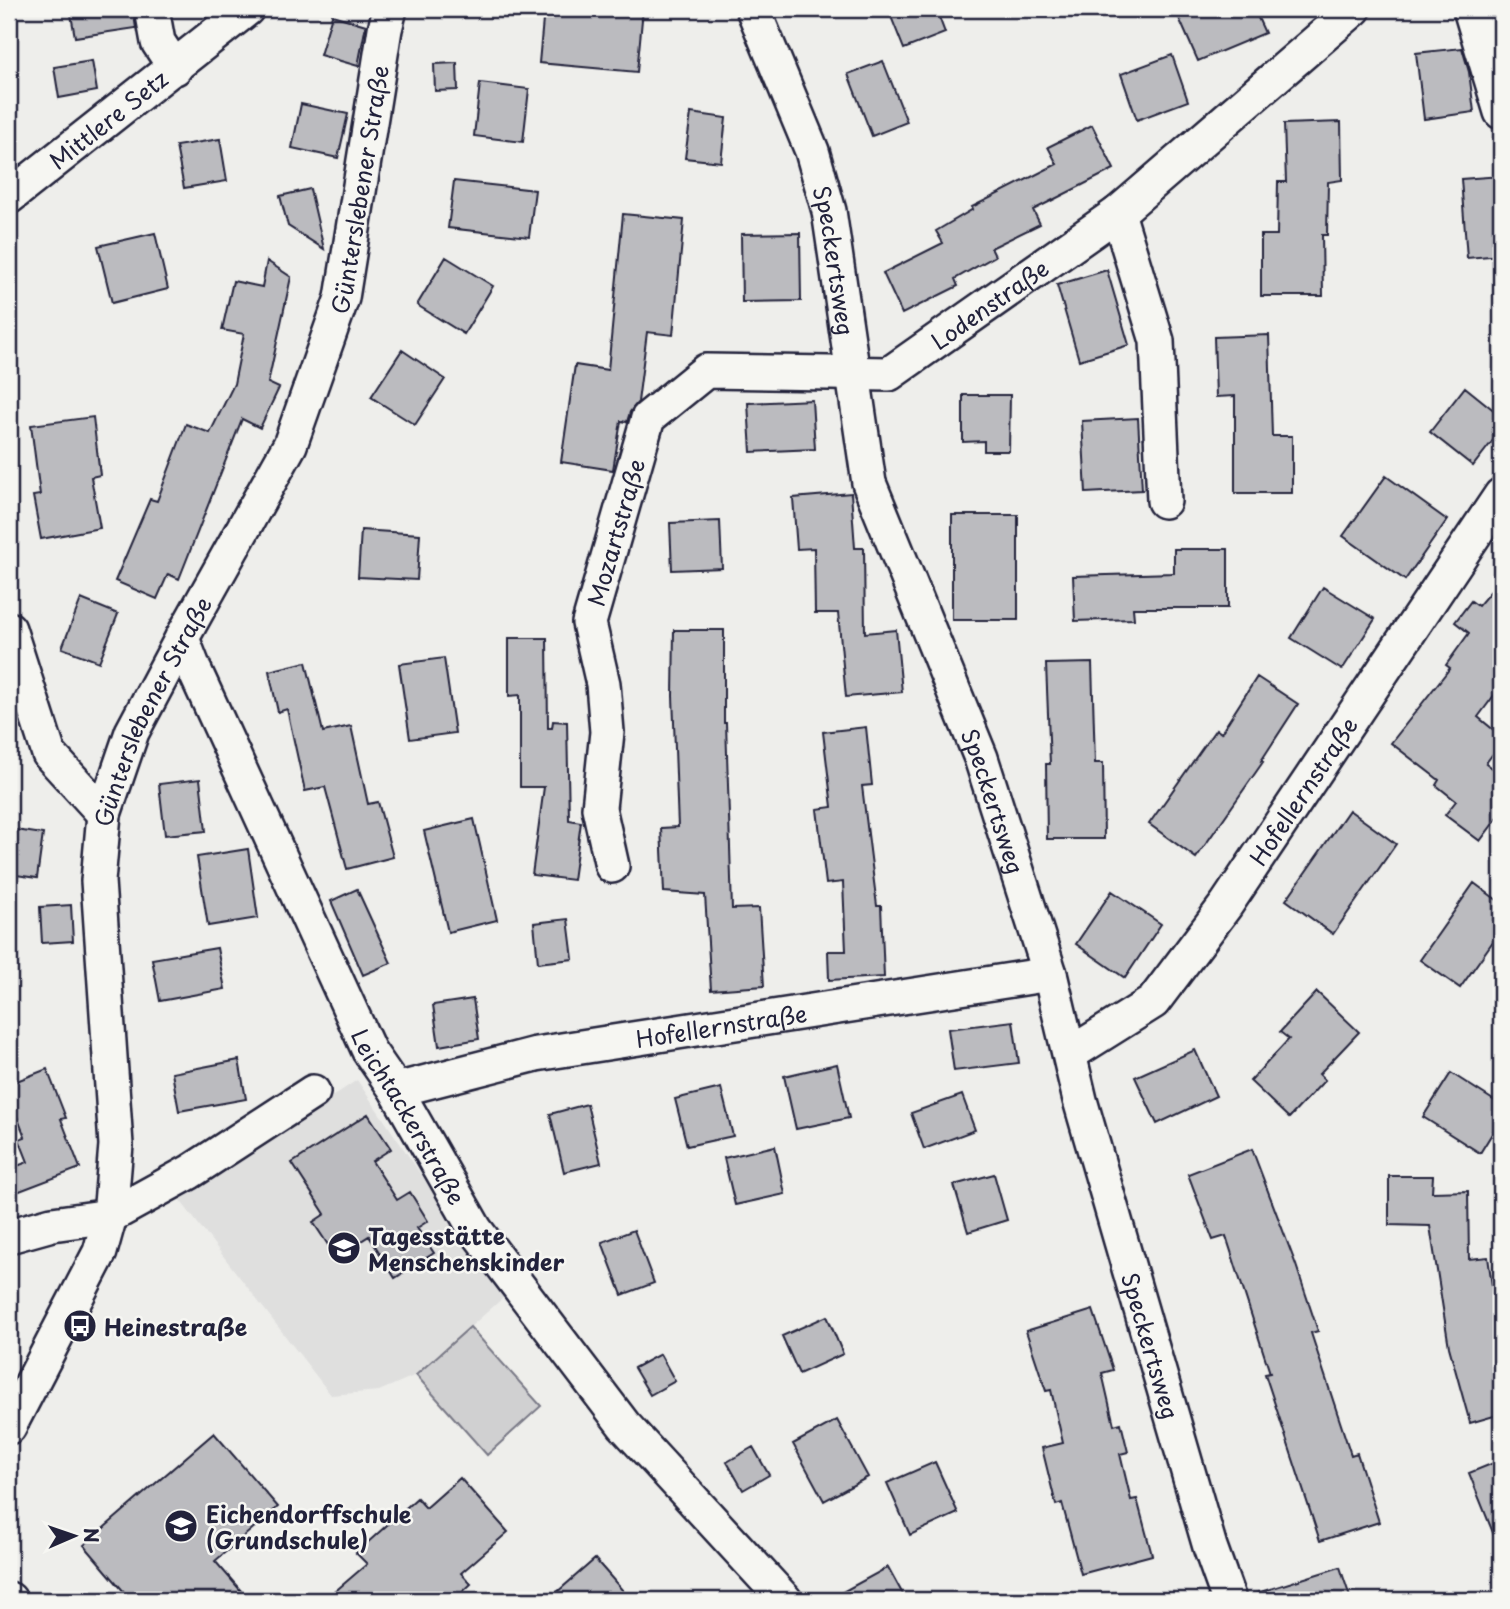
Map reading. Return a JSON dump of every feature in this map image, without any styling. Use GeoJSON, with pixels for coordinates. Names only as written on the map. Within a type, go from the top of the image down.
{"type":"FeatureCollection","features":[{"type":"Feature","properties":{"kind":"street","name":"Mittlere Setz"},"geometry":{"type":"LineString","coordinates":[[152,9],[158,42],[174,68]]}},
{"type":"Feature","properties":{"kind":"street","name":"Mittlere Setz"},"geometry":{"type":"LineString","coordinates":[[9,197],[247,9]]}},
{"type":"Feature","properties":{"kind":"street","name":"Günterslebener Straße"},"geometry":{"type":"LineString","coordinates":[[9,1427],[100,1252],[110,1216],[116,1146],[98,881],[104,814],[132,732],[290,445],[342,298],[390,9]]}},
{"type":"Feature","properties":{"kind":"street","name":"Speckertsweg"},"geometry":{"type":"LineString","coordinates":[[753,9],[812,151],[829,211],[869,483],[981,758],[1050,974],[1084,1113],[1206,1534],[1229,1600]]}},
{"type":"Feature","properties":{"kind":"street","name":"Lodenstraße"},"geometry":{"type":"LineString","coordinates":[[854,374],[889,374],[1118,214],[1354,9]]}},
{"type":"Feature","properties":{"kind":"street"},"geometry":{"type":"LineString","coordinates":[[1470,9],[1501,112]]}},
{"type":"Feature","properties":{"kind":"street"},"geometry":{"type":"LineString","coordinates":[[1118,214],[1157,341],[1164,500]]}},
{"type":"Feature","properties":{"kind":"street","name":"Mozartstraße"},"geometry":{"type":"LineString","coordinates":[[612,866],[599,808],[607,732],[603,684],[589,623],[649,418],[706,371],[854,374]]}},
{"type":"Feature","properties":{"kind":"street","name":"Hofellernstraße"},"geometry":{"type":"LineString","coordinates":[[1070,1054],[1153,1002],[1226,905],[1501,495]]}},
{"type":"Feature","properties":{"kind":"street"},"geometry":{"type":"LineString","coordinates":[[9,629],[49,754],[104,814]]}},
{"type":"Feature","properties":{"kind":"street","name":"Leichtackerstraße"},"geometry":{"type":"LineString","coordinates":[[182,638],[369,1051],[396,1090],[475,1229],[624,1425],[785,1600]]}},
{"type":"Feature","properties":{"kind":"street","name":"Hofellernstraße"},"geometry":{"type":"LineString","coordinates":[[396,1090],[536,1054],[1050,974]]}},
{"type":"Feature","properties":{"kind":"street"},"geometry":{"type":"LineString","coordinates":[[9,1236],[52,1224],[110,1216],[190,1172],[313,1092]]}},
{"type":"Feature","properties":{"kind":"shaded area","name":"Tagesstätte Menschenskinder"},"geometry":{"type":"Polygon","coordinates":[[[357,1080],[504,1297],[416,1375],[379,1391],[331,1395],[179,1199],[357,1080]]]}},
{"type":"Feature","properties":{"kind":"shaded area"},"geometry":{"type":"Polygon","coordinates":[[[470,1327],[541,1406],[487,1455],[416,1375],[470,1327]]]}},
{"type":"Feature","properties":{"kind":"building"},"geometry":{"type":"Polygon","coordinates":[[[70,9],[133,9],[136,28],[75,37],[70,9]]]}},
{"type":"Feature","properties":{"kind":"building"},"geometry":{"type":"Polygon","coordinates":[[[544,9],[643,9],[637,72],[539,63],[544,9]]]}},
{"type":"Feature","properties":{"kind":"building"},"geometry":{"type":"Polygon","coordinates":[[[888,9],[936,9],[945,33],[904,49],[888,9]]]}},
{"type":"Feature","properties":{"kind":"building"},"geometry":{"type":"Polygon","coordinates":[[[1201,9],[1254,9],[1265,33],[1198,61],[1179,18],[1201,9]]]}},
{"type":"Feature","properties":{"kind":"building"},"geometry":{"type":"Polygon","coordinates":[[[332,15],[366,25],[358,66],[320,55],[332,15]]]}},
{"type":"Feature","properties":{"kind":"building"},"geometry":{"type":"Polygon","coordinates":[[[1462,48],[1469,72],[1474,112],[1424,119],[1416,53],[1462,48]]]}},
{"type":"Feature","properties":{"kind":"building"},"geometry":{"type":"Polygon","coordinates":[[[1172,55],[1188,101],[1137,120],[1121,74],[1172,55]]]}},
{"type":"Feature","properties":{"kind":"building"},"geometry":{"type":"Polygon","coordinates":[[[92,61],[97,91],[59,98],[54,67],[92,61]]]}},
{"type":"Feature","properties":{"kind":"building"},"geometry":{"type":"Polygon","coordinates":[[[883,61],[907,122],[872,136],[848,74],[883,61]]]}},
{"type":"Feature","properties":{"kind":"building"},"geometry":{"type":"Polygon","coordinates":[[[457,63],[458,90],[435,91],[434,64],[457,63]]]}},
{"type":"Feature","properties":{"kind":"building"},"geometry":{"type":"Polygon","coordinates":[[[480,83],[529,89],[523,142],[474,136],[480,83]]]}},
{"type":"Feature","properties":{"kind":"building"},"geometry":{"type":"Polygon","coordinates":[[[301,104],[348,114],[338,158],[292,148],[301,104]]]}},
{"type":"Feature","properties":{"kind":"building"},"geometry":{"type":"Polygon","coordinates":[[[691,113],[726,118],[721,162],[685,158],[691,113]]]}},
{"type":"Feature","properties":{"kind":"building"},"geometry":{"type":"Polygon","coordinates":[[[1341,122],[1342,180],[1328,182],[1327,235],[1322,235],[1323,296],[1261,296],[1261,235],[1277,235],[1278,182],[1286,182],[1284,124],[1341,122]]]}},
{"type":"Feature","properties":{"kind":"building"},"geometry":{"type":"Polygon","coordinates":[[[1092,125],[1114,169],[1033,210],[1040,224],[991,248],[995,256],[955,279],[958,286],[902,314],[883,273],[943,243],[936,231],[973,209],[972,207],[1057,164],[1048,147],[1092,125]]]}},
{"type":"Feature","properties":{"kind":"building"},"geometry":{"type":"Polygon","coordinates":[[[220,139],[227,181],[184,188],[176,146],[220,139]]]}},
{"type":"Feature","properties":{"kind":"building"},"geometry":{"type":"Polygon","coordinates":[[[1501,176],[1501,255],[1467,258],[1461,179],[1501,176]]]}},
{"type":"Feature","properties":{"kind":"building"},"geometry":{"type":"Polygon","coordinates":[[[454,181],[535,190],[529,237],[448,228],[454,181]]]}},
{"type":"Feature","properties":{"kind":"building"},"geometry":{"type":"Polygon","coordinates":[[[310,189],[324,249],[288,226],[280,196],[310,189]]]}},
{"type":"Feature","properties":{"kind":"building"},"geometry":{"type":"Polygon","coordinates":[[[623,214],[684,220],[673,335],[647,332],[638,402],[630,412],[627,422],[621,421],[613,470],[561,462],[575,365],[608,370],[623,214]]]}},
{"type":"Feature","properties":{"kind":"building"},"geometry":{"type":"Polygon","coordinates":[[[155,233],[168,289],[112,303],[98,246],[155,233]]]}},
{"type":"Feature","properties":{"kind":"building"},"geometry":{"type":"Polygon","coordinates":[[[800,233],[801,301],[742,302],[741,234],[800,233]]]}},
{"type":"Feature","properties":{"kind":"building"},"geometry":{"type":"Polygon","coordinates":[[[446,257],[493,286],[464,334],[417,305],[446,257]]]}},
{"type":"Feature","properties":{"kind":"building"},"geometry":{"type":"Polygon","coordinates":[[[267,261],[291,277],[268,383],[279,388],[260,428],[242,419],[179,579],[168,574],[157,599],[115,581],[150,499],[157,501],[186,424],[210,433],[234,384],[244,334],[222,330],[233,281],[262,287],[267,261]]]}},
{"type":"Feature","properties":{"kind":"building"},"geometry":{"type":"Polygon","coordinates":[[[1107,270],[1129,345],[1079,360],[1057,285],[1107,270]]]}},
{"type":"Feature","properties":{"kind":"building"},"geometry":{"type":"Polygon","coordinates":[[[1269,335],[1272,436],[1292,436],[1292,493],[1235,493],[1235,396],[1216,397],[1214,337],[1269,335]]]}},
{"type":"Feature","properties":{"kind":"building"},"geometry":{"type":"Polygon","coordinates":[[[402,350],[445,379],[415,425],[371,397],[402,350]]]}},
{"type":"Feature","properties":{"kind":"building"},"geometry":{"type":"Polygon","coordinates":[[[1465,387],[1501,416],[1501,430],[1473,466],[1430,432],[1465,387]]]}},
{"type":"Feature","properties":{"kind":"building"},"geometry":{"type":"Polygon","coordinates":[[[963,395],[1010,395],[1009,451],[984,451],[984,441],[963,442],[963,395]]]}},
{"type":"Feature","properties":{"kind":"building"},"geometry":{"type":"Polygon","coordinates":[[[812,400],[815,449],[751,452],[748,403],[812,400]]]}},
{"type":"Feature","properties":{"kind":"building"},"geometry":{"type":"Polygon","coordinates":[[[93,417],[100,475],[91,477],[100,528],[41,539],[33,496],[40,495],[31,425],[93,417]]]}},
{"type":"Feature","properties":{"kind":"building"},"geometry":{"type":"Polygon","coordinates":[[[1138,418],[1142,490],[1086,493],[1082,421],[1138,418]]]}},
{"type":"Feature","properties":{"kind":"building"},"geometry":{"type":"Polygon","coordinates":[[[1386,476],[1447,520],[1405,580],[1343,536],[1386,476]]]}},
{"type":"Feature","properties":{"kind":"building"},"geometry":{"type":"Polygon","coordinates":[[[851,493],[855,548],[864,548],[865,633],[896,630],[902,692],[846,697],[838,613],[815,613],[814,548],[797,549],[793,498],[851,493]]]}},
{"type":"Feature","properties":{"kind":"building"},"geometry":{"type":"Polygon","coordinates":[[[952,515],[1018,515],[1018,620],[952,620],[952,515]]]}},
{"type":"Feature","properties":{"kind":"building"},"geometry":{"type":"Polygon","coordinates":[[[720,521],[722,568],[672,570],[670,523],[720,521]]]}},
{"type":"Feature","properties":{"kind":"building"},"geometry":{"type":"Polygon","coordinates":[[[361,530],[420,534],[417,580],[358,577],[361,530]]]}},
{"type":"Feature","properties":{"kind":"building"},"geometry":{"type":"Polygon","coordinates":[[[1174,549],[1228,549],[1228,608],[1133,608],[1134,619],[1075,621],[1073,576],[1174,573],[1174,549]]]}},
{"type":"Feature","properties":{"kind":"building"},"geometry":{"type":"Polygon","coordinates":[[[1501,579],[1501,686],[1478,717],[1501,736],[1501,743],[1486,763],[1501,775],[1501,813],[1480,841],[1445,815],[1456,801],[1436,785],[1439,780],[1391,743],[1450,668],[1446,665],[1469,633],[1455,622],[1471,601],[1478,606],[1501,579]]]}},
{"type":"Feature","properties":{"kind":"building"},"geometry":{"type":"Polygon","coordinates":[[[1323,587],[1375,619],[1342,670],[1291,638],[1323,587]]]}},
{"type":"Feature","properties":{"kind":"building"},"geometry":{"type":"Polygon","coordinates":[[[81,599],[118,614],[99,662],[62,648],[81,599]]]}},
{"type":"Feature","properties":{"kind":"building"},"geometry":{"type":"Polygon","coordinates":[[[674,630],[724,630],[724,723],[732,909],[759,908],[764,986],[711,990],[705,895],[664,892],[661,828],[678,827],[673,696],[674,630]]]}},
{"type":"Feature","properties":{"kind":"building"},"geometry":{"type":"Polygon","coordinates":[[[509,638],[547,638],[548,728],[552,728],[553,721],[567,722],[569,820],[581,822],[573,880],[532,875],[544,787],[520,787],[520,695],[509,696],[509,638]]]}},
{"type":"Feature","properties":{"kind":"building"},"geometry":{"type":"Polygon","coordinates":[[[444,658],[455,733],[410,739],[399,664],[444,658]]]}},
{"type":"Feature","properties":{"kind":"building"},"geometry":{"type":"Polygon","coordinates":[[[306,662],[323,732],[351,726],[368,804],[378,802],[393,857],[347,869],[325,787],[305,791],[287,709],[278,712],[269,671],[306,662]]]}},
{"type":"Feature","properties":{"kind":"building"},"geometry":{"type":"Polygon","coordinates":[[[1092,663],[1095,763],[1103,763],[1104,839],[1047,839],[1046,764],[1050,764],[1046,664],[1092,663]]]}},
{"type":"Feature","properties":{"kind":"building"},"geometry":{"type":"Polygon","coordinates":[[[1257,677],[1298,704],[1261,761],[1263,762],[1196,858],[1149,824],[1216,729],[1221,733],[1257,677]]]}},
{"type":"Feature","properties":{"kind":"building"},"geometry":{"type":"Polygon","coordinates":[[[866,727],[872,785],[862,786],[877,906],[881,906],[884,977],[829,980],[828,951],[846,951],[843,882],[826,884],[817,809],[832,807],[823,732],[866,727]]]}},
{"type":"Feature","properties":{"kind":"building"},"geometry":{"type":"Polygon","coordinates":[[[200,779],[206,831],[165,835],[159,784],[200,779]]]}},
{"type":"Feature","properties":{"kind":"building"},"geometry":{"type":"Polygon","coordinates":[[[1349,810],[1396,844],[1333,934],[1286,900],[1349,810]]]}},
{"type":"Feature","properties":{"kind":"building"},"geometry":{"type":"Polygon","coordinates":[[[474,819],[497,920],[448,932],[424,831],[474,819]]]}},
{"type":"Feature","properties":{"kind":"building"},"geometry":{"type":"Polygon","coordinates":[[[9,829],[43,834],[37,878],[9,874],[9,829]]]}},
{"type":"Feature","properties":{"kind":"building"},"geometry":{"type":"Polygon","coordinates":[[[248,849],[258,918],[208,926],[197,857],[248,849]]]}},
{"type":"Feature","properties":{"kind":"building"},"geometry":{"type":"Polygon","coordinates":[[[1474,883],[1501,903],[1501,930],[1460,988],[1420,960],[1474,883]]]}},
{"type":"Feature","properties":{"kind":"building"},"geometry":{"type":"Polygon","coordinates":[[[357,889],[391,963],[363,975],[331,901],[357,889]]]}},
{"type":"Feature","properties":{"kind":"building"},"geometry":{"type":"Polygon","coordinates":[[[1112,891],[1161,924],[1125,978],[1076,944],[1112,891]]]}},
{"type":"Feature","properties":{"kind":"building"},"geometry":{"type":"Polygon","coordinates":[[[71,905],[73,941],[42,943],[40,907],[71,905]]]}},
{"type":"Feature","properties":{"kind":"building"},"geometry":{"type":"Polygon","coordinates":[[[568,919],[573,959],[538,963],[534,923],[568,919]]]}},
{"type":"Feature","properties":{"kind":"building"},"geometry":{"type":"Polygon","coordinates":[[[217,948],[225,989],[160,1001],[152,959],[217,948]]]}},
{"type":"Feature","properties":{"kind":"building"},"geometry":{"type":"Polygon","coordinates":[[[1317,992],[1359,1032],[1319,1074],[1325,1080],[1289,1118],[1250,1081],[1289,1039],[1280,1032],[1317,992]]]}},
{"type":"Feature","properties":{"kind":"building"},"geometry":{"type":"Polygon","coordinates":[[[473,999],[479,1039],[439,1046],[433,1005],[473,999]]]}},
{"type":"Feature","properties":{"kind":"building"},"geometry":{"type":"Polygon","coordinates":[[[1013,1021],[1019,1063],[954,1071],[948,1029],[1013,1021]]]}},
{"type":"Feature","properties":{"kind":"building"},"geometry":{"type":"Polygon","coordinates":[[[1195,1050],[1216,1096],[1157,1124],[1135,1077],[1195,1050]]]}},
{"type":"Feature","properties":{"kind":"building"},"geometry":{"type":"Polygon","coordinates":[[[239,1060],[246,1099],[179,1111],[172,1073],[239,1060]]]}},
{"type":"Feature","properties":{"kind":"building"},"geometry":{"type":"Polygon","coordinates":[[[837,1064],[849,1118],[796,1129],[784,1076],[837,1064]]]}},
{"type":"Feature","properties":{"kind":"building"},"geometry":{"type":"Polygon","coordinates":[[[47,1069],[66,1118],[61,1119],[80,1168],[9,1195],[9,1169],[28,1162],[19,1139],[25,1137],[9,1096],[9,1084],[47,1069]]]}},
{"type":"Feature","properties":{"kind":"building"},"geometry":{"type":"Polygon","coordinates":[[[1451,1073],[1501,1105],[1501,1119],[1480,1153],[1423,1117],[1451,1073]]]}},
{"type":"Feature","properties":{"kind":"building"},"geometry":{"type":"Polygon","coordinates":[[[721,1088],[733,1136],[687,1146],[675,1099],[721,1088]]]}},
{"type":"Feature","properties":{"kind":"building"},"geometry":{"type":"Polygon","coordinates":[[[962,1095],[975,1130],[924,1149],[911,1113],[962,1095]]]}},
{"type":"Feature","properties":{"kind":"building"},"geometry":{"type":"Polygon","coordinates":[[[587,1104],[601,1163],[564,1172],[550,1114],[587,1104]]]}},
{"type":"Feature","properties":{"kind":"building"},"geometry":{"type":"Polygon","coordinates":[[[368,1114],[391,1149],[372,1161],[397,1200],[410,1192],[428,1221],[417,1228],[434,1253],[395,1278],[369,1236],[336,1257],[313,1222],[325,1214],[292,1163],[368,1114]]]}},
{"type":"Feature","properties":{"kind":"building"},"geometry":{"type":"Polygon","coordinates":[[[775,1146],[785,1194],[735,1205],[724,1158],[775,1146]]]}},
{"type":"Feature","properties":{"kind":"building"},"geometry":{"type":"Polygon","coordinates":[[[1252,1149],[1318,1331],[1311,1333],[1351,1455],[1357,1453],[1379,1522],[1320,1541],[1265,1374],[1270,1373],[1226,1236],[1213,1240],[1188,1174],[1252,1149]]]}},
{"type":"Feature","properties":{"kind":"building"},"geometry":{"type":"Polygon","coordinates":[[[994,1174],[1007,1220],[968,1232],[954,1185],[994,1174]]]}},
{"type":"Feature","properties":{"kind":"building"},"geometry":{"type":"Polygon","coordinates":[[[1389,1176],[1433,1176],[1432,1192],[1468,1191],[1469,1259],[1488,1257],[1497,1321],[1493,1322],[1501,1351],[1501,1414],[1470,1423],[1449,1347],[1430,1226],[1389,1225],[1389,1176]]]}},
{"type":"Feature","properties":{"kind":"building"},"geometry":{"type":"Polygon","coordinates":[[[634,1230],[654,1283],[622,1295],[602,1242],[634,1230]]]}},
{"type":"Feature","properties":{"kind":"building"},"geometry":{"type":"Polygon","coordinates":[[[1093,1310],[1113,1370],[1102,1373],[1114,1425],[1121,1423],[1128,1452],[1120,1454],[1131,1500],[1137,1499],[1152,1555],[1081,1574],[1062,1503],[1056,1505],[1042,1448],[1063,1443],[1051,1390],[1046,1391],[1026,1331],[1093,1310]]]}},
{"type":"Feature","properties":{"kind":"building"},"geometry":{"type":"Polygon","coordinates":[[[827,1316],[843,1354],[799,1374],[782,1336],[827,1316]]]}},
{"type":"Feature","properties":{"kind":"building"},"geometry":{"type":"Polygon","coordinates":[[[660,1354],[675,1381],[650,1395],[634,1368],[660,1354]]]}},
{"type":"Feature","properties":{"kind":"building"},"geometry":{"type":"Polygon","coordinates":[[[837,1420],[868,1477],[824,1501],[793,1444],[837,1420]]]}},
{"type":"Feature","properties":{"kind":"building","name":"Eichendorffschule (Grundschule)"},"geometry":{"type":"Polygon","coordinates":[[[214,1433],[278,1507],[215,1561],[249,1600],[131,1600],[84,1545],[214,1433]]]}},
{"type":"Feature","properties":{"kind":"building"},"geometry":{"type":"Polygon","coordinates":[[[753,1447],[769,1475],[743,1490],[727,1462],[753,1447]]]}},
{"type":"Feature","properties":{"kind":"building"},"geometry":{"type":"Polygon","coordinates":[[[1501,1460],[1501,1550],[1500,1550],[1469,1473],[1501,1460]]]}},
{"type":"Feature","properties":{"kind":"building"},"geometry":{"type":"Polygon","coordinates":[[[935,1462],[958,1513],[910,1535],[887,1483],[935,1462]]]}},
{"type":"Feature","properties":{"kind":"building"},"geometry":{"type":"Polygon","coordinates":[[[460,1478],[508,1532],[461,1573],[471,1584],[454,1600],[325,1600],[367,1564],[356,1553],[417,1498],[426,1508],[460,1478]]]}},
{"type":"Feature","properties":{"kind":"building"},"geometry":{"type":"Polygon","coordinates":[[[595,1559],[631,1600],[548,1600],[595,1559]]]}},
{"type":"Feature","properties":{"kind":"building"},"geometry":{"type":"Polygon","coordinates":[[[888,1567],[906,1600],[828,1600],[888,1567]]]}},
{"type":"Feature","properties":{"kind":"building"},"geometry":{"type":"Polygon","coordinates":[[[1340,1567],[1351,1600],[1252,1600],[1251,1595],[1340,1567]]]}},
{"type":"Feature","properties":{"kind":"place","name":"Tagesstätte Menschenskinder"},"geometry":{"type":"Point","coordinates":[344,1248]}},
{"type":"Feature","properties":{"kind":"place","name":"Heinestraße"},"geometry":{"type":"Point","coordinates":[80,1326]}},
{"type":"Feature","properties":{"kind":"place","name":"Eichendorffschule (Grundschule)"},"geometry":{"type":"Point","coordinates":[181,1526]}}]}
